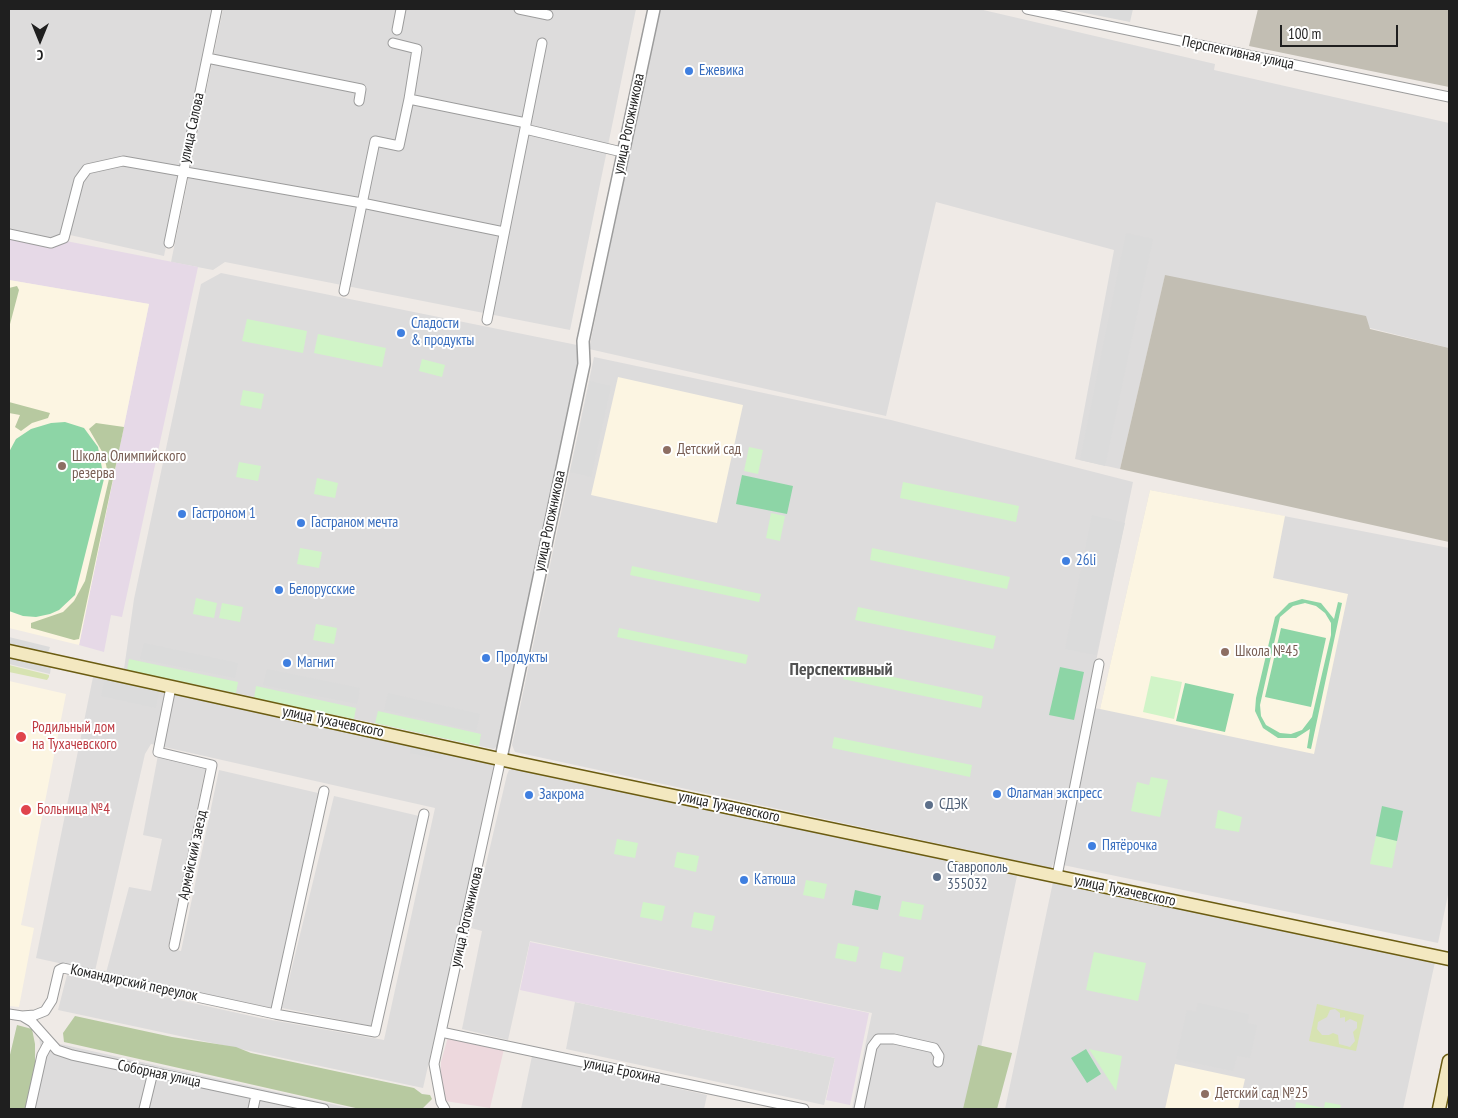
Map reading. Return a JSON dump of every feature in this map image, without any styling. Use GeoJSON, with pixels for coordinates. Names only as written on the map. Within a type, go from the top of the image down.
{"type":"FeatureCollection","features":[{"type":"Feature","properties":{"kind":"main road","name":"улица Тухачевского"},"geometry":{"type":"LineString","coordinates":[[9,651],[501,758],[1449,959]]}},
{"type":"Feature","properties":{"kind":"main road"},"geometry":{"type":"LineString","coordinates":[[1439,1109],[1449,1061]]}},
{"type":"Feature","properties":{"kind":"street","name":"улица Салова"},"geometry":{"type":"LineString","coordinates":[[9,234],[51,243],[64,238],[79,180],[87,169],[123,161],[184,171],[217,9]]}},
{"type":"Feature","properties":{"kind":"street"},"geometry":{"type":"LineString","coordinates":[[397,30],[401,9]]}},
{"type":"Feature","properties":{"kind":"street"},"geometry":{"type":"LineString","coordinates":[[519,9],[548,14]]}},
{"type":"Feature","properties":{"kind":"street","name":"улица Рогожникова"},"geometry":{"type":"LineString","coordinates":[[445,1109],[441,1102],[434,1064],[584,364],[583,341],[654,9]]}},
{"type":"Feature","properties":{"kind":"street","name":"Перспективная улица"},"geometry":{"type":"LineString","coordinates":[[1027,9],[1449,97]]}},
{"type":"Feature","properties":{"kind":"street"},"geometry":{"type":"LineString","coordinates":[[344,291],[374,141],[399,146],[409,99],[417,49],[393,43]]}},
{"type":"Feature","properties":{"kind":"street"},"geometry":{"type":"LineString","coordinates":[[487,320],[542,43]]}},
{"type":"Feature","properties":{"kind":"street"},"geometry":{"type":"LineString","coordinates":[[207,58],[361,89],[359,100]]}},
{"type":"Feature","properties":{"kind":"street"},"geometry":{"type":"LineString","coordinates":[[409,99],[526,126],[622,152]]}},
{"type":"Feature","properties":{"kind":"street"},"geometry":{"type":"LineString","coordinates":[[169,243],[184,171],[362,203],[504,232]]}},
{"type":"Feature","properties":{"kind":"street"},"geometry":{"type":"LineString","coordinates":[[1057,876],[1099,664]]}},
{"type":"Feature","properties":{"kind":"street","name":"Армейский заезд"},"geometry":{"type":"LineString","coordinates":[[171,687],[158,752],[212,765],[174,946]]}},
{"type":"Feature","properties":{"kind":"street"},"geometry":{"type":"LineString","coordinates":[[275,1014],[324,791]]}},
{"type":"Feature","properties":{"kind":"street","name":"Командирский переулок"},"geometry":{"type":"LineString","coordinates":[[22,1016],[36,1015],[45,1011],[52,1000],[59,970],[63,968],[275,1014],[375,1032],[424,814]]}},
{"type":"Feature","properties":{"kind":"street"},"geometry":{"type":"LineString","coordinates":[[9,1014],[22,1016]]}},
{"type":"Feature","properties":{"kind":"street","name":"Соборная улица"},"geometry":{"type":"LineString","coordinates":[[22,1016],[32,1022],[58,1050],[72,1055],[324,1109]]}},
{"type":"Feature","properties":{"kind":"street","name":"улица Ерохина"},"geometry":{"type":"LineString","coordinates":[[441,1032],[804,1109]]}},
{"type":"Feature","properties":{"kind":"street"},"geometry":{"type":"LineString","coordinates":[[859,1109],[872,1047],[878,1039],[894,1039],[934,1048],[939,1056],[938,1062]]}},
{"type":"Feature","properties":{"kind":"street"},"geometry":{"type":"LineString","coordinates":[[30,1109],[42,1054],[49,1042]]}},
{"type":"Feature","properties":{"kind":"street"},"geometry":{"type":"LineString","coordinates":[[144,1109],[153,1072]]}},
{"type":"Feature","properties":{"kind":"street"},"geometry":{"type":"LineString","coordinates":[[253,1109],[256,1095]]}},
{"type":"Feature","properties":{"kind":"shaded area"},"geometry":{"type":"Polygon","coordinates":[[[9,9],[214,9],[164,256],[70,235],[50,239],[9,230],[9,9]]]}},
{"type":"Feature","properties":{"kind":"shaded area"},"geometry":{"type":"Polygon","coordinates":[[[223,9],[636,9],[570,330],[225,262],[213,270],[171,262],[223,9]]]}},
{"type":"Feature","properties":{"kind":"shaded area"},"geometry":{"type":"Polygon","coordinates":[[[659,9],[979,9],[1215,64],[1214,70],[1449,123],[1449,348],[1165,276],[1120,469],[1075,459],[1114,250],[936,202],[886,416],[589,349],[659,9]]]}},
{"type":"Feature","properties":{"kind":"shaded area"},"geometry":{"type":"Polygon","coordinates":[[[1065,9],[1133,9],[1130,22],[1065,9]]]}},
{"type":"Feature","properties":{"kind":"shaded area"},"geometry":{"type":"Polygon","coordinates":[[[1258,9],[1449,9],[1449,87],[1249,46],[1258,9]]]}},
{"type":"Feature","properties":{"kind":"shaded area"},"geometry":{"type":"Polygon","coordinates":[[[1126,233],[1153,239],[1105,466],[1080,460],[1126,233]]]}},
{"type":"Feature","properties":{"kind":"shaded area"},"geometry":{"type":"Polygon","coordinates":[[[9,238],[56,246],[66,241],[198,267],[122,617],[111,615],[104,652],[79,645],[149,304],[9,280],[9,238]]]}},
{"type":"Feature","properties":{"kind":"shaded area"},"geometry":{"type":"Polygon","coordinates":[[[221,273],[577,345],[578,363],[501,742],[494,749],[124,669],[134,599],[201,284],[221,273]]]}},
{"type":"Feature","properties":{"kind":"shaded area"},"geometry":{"type":"Polygon","coordinates":[[[1165,275],[1366,316],[1370,329],[1449,348],[1449,542],[1120,469],[1165,275]]]}},
{"type":"Feature","properties":{"kind":"shaded area","name":"Школа Олимпийского резерва"},"geometry":{"type":"Polygon","coordinates":[[[9,280],[149,304],[79,645],[9,628],[9,280]]]}},
{"type":"Feature","properties":{"kind":"shaded area"},"geometry":{"type":"Polygon","coordinates":[[[594,357],[891,420],[1133,482],[1055,860],[1051,868],[515,752],[512,745],[594,357]]]}},
{"type":"Feature","properties":{"kind":"shaded area","name":"Детский сад"},"geometry":{"type":"Polygon","coordinates":[[[618,377],[743,405],[717,523],[591,495],[618,377]]]}},
{"type":"Feature","properties":{"kind":"shaded area"},"geometry":{"type":"Polygon","coordinates":[[[590,381],[611,386],[591,477],[570,472],[590,381]]]}},
{"type":"Feature","properties":{"kind":"shaded area"},"geometry":{"type":"Polygon","coordinates":[[[1150,490],[1449,548],[1449,890],[1438,943],[1063,865],[1094,708],[1100,709],[1150,490]]]}},
{"type":"Feature","properties":{"kind":"shaded area","name":"Школа №45"},"geometry":{"type":"Polygon","coordinates":[[[1150,490],[1285,516],[1273,578],[1348,594],[1314,754],[1100,709],[1150,490]]]}},
{"type":"Feature","properties":{"kind":"shaded area"},"geometry":{"type":"Polygon","coordinates":[[[1092,515],[1125,523],[1096,655],[1065,649],[1092,515]]]}},
{"type":"Feature","properties":{"kind":"shaded area"},"geometry":{"type":"Polygon","coordinates":[[[9,637],[50,647],[48,653],[9,644],[9,637]]]}},
{"type":"Feature","properties":{"kind":"shaded area"},"geometry":{"type":"Polygon","coordinates":[[[144,643],[238,663],[235,678],[140,659],[144,643]]]}},
{"type":"Feature","properties":{"kind":"shaded area"},"geometry":{"type":"Polygon","coordinates":[[[9,656],[51,667],[50,674],[9,664],[9,656]]]}},
{"type":"Feature","properties":{"kind":"shaded area"},"geometry":{"type":"Polygon","coordinates":[[[267,669],[360,688],[357,704],[263,685],[267,669]]]}},
{"type":"Feature","properties":{"kind":"shaded area"},"geometry":{"type":"Polygon","coordinates":[[[93,677],[495,764],[496,768],[423,1088],[58,1010],[67,975],[260,1018],[384,1040],[435,808],[151,744],[145,754],[95,971],[36,958],[93,677]]]}},
{"type":"Feature","properties":{"kind":"shaded area"},"geometry":{"type":"Polygon","coordinates":[[[105,679],[159,691],[156,708],[101,696],[105,679]]]}},
{"type":"Feature","properties":{"kind":"shaded area","name":"Больница №4"},"geometry":{"type":"Polygon","coordinates":[[[9,681],[66,694],[21,925],[34,928],[19,1007],[9,1006],[9,681]]]}},
{"type":"Feature","properties":{"kind":"shaded area"},"geometry":{"type":"Polygon","coordinates":[[[388,693],[480,714],[476,731],[384,710],[388,693]]]}},
{"type":"Feature","properties":{"kind":"shaded area"},"geometry":{"type":"Polygon","coordinates":[[[411,747],[443,754],[442,760],[410,753],[411,747]]]}},
{"type":"Feature","properties":{"kind":"shaded area"},"geometry":{"type":"Polygon","coordinates":[[[158,755],[206,766],[168,948],[181,951],[219,770],[318,793],[272,1008],[106,973],[129,887],[151,891],[162,839],[143,835],[158,755]]]}},
{"type":"Feature","properties":{"kind":"shaded area"},"geometry":{"type":"Polygon","coordinates":[[[519,767],[1017,876],[968,1109],[852,1109],[872,1013],[530,941],[508,1040],[462,1029],[482,931],[471,928],[507,775],[509,770],[519,767]]]}},
{"type":"Feature","properties":{"kind":"shaded area"},"geometry":{"type":"Polygon","coordinates":[[[334,796],[419,816],[371,1026],[282,1008],[334,796]]]}},
{"type":"Feature","properties":{"kind":"shaded area"},"geometry":{"type":"Polygon","coordinates":[[[1053,882],[1435,962],[1403,1109],[1005,1109],[1053,882]]]}},
{"type":"Feature","properties":{"kind":"shaded area"},"geometry":{"type":"Polygon","coordinates":[[[530,942],[869,1013],[850,1105],[826,1100],[835,1058],[520,990],[530,942]]]}},
{"type":"Feature","properties":{"kind":"shaded area"},"geometry":{"type":"Polygon","coordinates":[[[575,1002],[835,1058],[824,1105],[566,1049],[575,1002]]]}},
{"type":"Feature","properties":{"kind":"shaded area"},"geometry":{"type":"Polygon","coordinates":[[[1198,1003],[1249,1014],[1247,1023],[1257,1025],[1250,1058],[1237,1056],[1233,1071],[1176,1059],[1187,1010],[1196,1012],[1198,1003]]]}},
{"type":"Feature","properties":{"kind":"shaded area"},"geometry":{"type":"Polygon","coordinates":[[[49,1034],[60,1044],[354,1109],[28,1109],[41,1051],[39,1037],[49,1034]]]}},
{"type":"Feature","properties":{"kind":"shaded area"},"geometry":{"type":"Polygon","coordinates":[[[448,1037],[504,1049],[490,1108],[445,1101],[440,1083],[441,1062],[448,1037]]]}},
{"type":"Feature","properties":{"kind":"shaded area"},"geometry":{"type":"Polygon","coordinates":[[[532,1056],[707,1095],[704,1109],[521,1109],[532,1056]]]}},
{"type":"Feature","properties":{"kind":"shaded area","name":"Детский сад №25"},"geometry":{"type":"Polygon","coordinates":[[[1175,1064],[1245,1079],[1238,1109],[1165,1109],[1175,1064]]]}},
{"type":"Feature","properties":{"kind":"green space"},"geometry":{"type":"Polygon","coordinates":[[[17,286],[19,290],[9,328],[9,288],[17,286]]]}},
{"type":"Feature","properties":{"kind":"green space"},"geometry":{"type":"Polygon","coordinates":[[[247,319],[307,331],[303,353],[242,341],[247,319]]]}},
{"type":"Feature","properties":{"kind":"green space"},"geometry":{"type":"Polygon","coordinates":[[[318,334],[386,348],[382,367],[314,353],[318,334]]]}},
{"type":"Feature","properties":{"kind":"green space"},"geometry":{"type":"Polygon","coordinates":[[[422,359],[445,365],[442,377],[419,371],[422,359]]]}},
{"type":"Feature","properties":{"kind":"green space"},"geometry":{"type":"Polygon","coordinates":[[[243,390],[264,394],[261,409],[240,405],[243,390]]]}},
{"type":"Feature","properties":{"kind":"green space"},"geometry":{"type":"Polygon","coordinates":[[[9,402],[50,413],[48,418],[32,423],[21,431],[15,427],[20,415],[9,413],[9,402]]]}},
{"type":"Feature","properties":{"kind":"green space"},"geometry":{"type":"Polygon","coordinates":[[[65,422],[84,428],[98,447],[104,479],[75,595],[59,610],[50,614],[36,617],[23,616],[9,611],[9,452],[16,439],[31,429],[51,423],[65,422]]]}},
{"type":"Feature","properties":{"kind":"green space"},"geometry":{"type":"Polygon","coordinates":[[[96,423],[124,427],[79,639],[74,640],[31,628],[31,623],[63,612],[74,601],[85,581],[109,479],[104,455],[89,429],[96,423]]]}},
{"type":"Feature","properties":{"kind":"green space"},"geometry":{"type":"Polygon","coordinates":[[[749,447],[763,450],[758,474],[744,471],[749,447]]]}},
{"type":"Feature","properties":{"kind":"green space"},"geometry":{"type":"Polygon","coordinates":[[[239,462],[261,466],[258,481],[236,477],[239,462]]]}},
{"type":"Feature","properties":{"kind":"green space"},"geometry":{"type":"Polygon","coordinates":[[[742,475],[793,486],[787,514],[736,504],[742,475]]]}},
{"type":"Feature","properties":{"kind":"green space"},"geometry":{"type":"Polygon","coordinates":[[[317,478],[338,483],[335,498],[314,494],[317,478]]]}},
{"type":"Feature","properties":{"kind":"green space"},"geometry":{"type":"Polygon","coordinates":[[[903,482],[1019,506],[1016,522],[900,498],[903,482]]]}},
{"type":"Feature","properties":{"kind":"green space"},"geometry":{"type":"Polygon","coordinates":[[[771,513],[785,516],[780,541],[766,538],[771,513]]]}},
{"type":"Feature","properties":{"kind":"green space"},"geometry":{"type":"Polygon","coordinates":[[[300,548],[322,552],[319,568],[297,564],[300,548]]]}},
{"type":"Feature","properties":{"kind":"green space"},"geometry":{"type":"Polygon","coordinates":[[[872,548],[1010,577],[1007,589],[870,560],[872,548]]]}},
{"type":"Feature","properties":{"kind":"green space"},"geometry":{"type":"Polygon","coordinates":[[[632,566],[761,594],[759,602],[630,575],[632,566]]]}},
{"type":"Feature","properties":{"kind":"green space"},"geometry":{"type":"Polygon","coordinates":[[[196,598],[217,603],[214,618],[193,614],[196,598]]]}},
{"type":"Feature","properties":{"kind":"green space"},"geometry":{"type":"Polygon","coordinates":[[[1302,599],[1321,603],[1334,619],[1338,602],[1342,603],[1311,749],[1307,748],[1310,729],[1296,738],[1278,738],[1263,728],[1255,711],[1256,698],[1275,617],[1289,603],[1302,599]],[[1305,603],[1293,606],[1280,617],[1260,705],[1261,716],[1266,725],[1280,733],[1291,734],[1302,730],[1312,717],[1331,635],[1331,623],[1325,613],[1316,606],[1305,603]]]}},
{"type":"Feature","properties":{"kind":"green space"},"geometry":{"type":"Polygon","coordinates":[[[222,603],[243,607],[240,622],[219,618],[222,603]]]}},
{"type":"Feature","properties":{"kind":"green space"},"geometry":{"type":"Polygon","coordinates":[[[858,607],[996,636],[993,649],[855,620],[858,607]]]}},
{"type":"Feature","properties":{"kind":"green space"},"geometry":{"type":"Polygon","coordinates":[[[316,624],[337,628],[334,644],[313,640],[316,624]]]}},
{"type":"Feature","properties":{"kind":"green space"},"geometry":{"type":"Polygon","coordinates":[[[619,628],[748,655],[746,664],[617,637],[619,628]]]}},
{"type":"Feature","properties":{"kind":"green space"},"geometry":{"type":"Polygon","coordinates":[[[1281,628],[1326,638],[1311,707],[1265,697],[1281,628]]]}},
{"type":"Feature","properties":{"kind":"green space"},"geometry":{"type":"Polygon","coordinates":[[[129,659],[238,682],[236,693],[127,670],[129,659]]]}},
{"type":"Feature","properties":{"kind":"green space"},"geometry":{"type":"Polygon","coordinates":[[[9,665],[49,675],[49,677],[47,680],[9,672],[9,665]]]}},
{"type":"Feature","properties":{"kind":"green space"},"geometry":{"type":"Polygon","coordinates":[[[846,667],[983,696],[981,708],[843,679],[846,667]]]}},
{"type":"Feature","properties":{"kind":"green space"},"geometry":{"type":"Polygon","coordinates":[[[1060,667],[1084,672],[1074,720],[1049,715],[1060,667]]]}},
{"type":"Feature","properties":{"kind":"green space"},"geometry":{"type":"Polygon","coordinates":[[[1151,676],[1182,682],[1174,719],[1143,712],[1151,676]]]}},
{"type":"Feature","properties":{"kind":"green space"},"geometry":{"type":"Polygon","coordinates":[[[1185,683],[1234,694],[1225,732],[1176,721],[1185,683]]]}},
{"type":"Feature","properties":{"kind":"green space"},"geometry":{"type":"Polygon","coordinates":[[[256,686],[356,708],[354,719],[254,698],[256,686]]]}},
{"type":"Feature","properties":{"kind":"green space"},"geometry":{"type":"Polygon","coordinates":[[[378,711],[481,734],[479,746],[375,723],[378,711]]]}},
{"type":"Feature","properties":{"kind":"green space"},"geometry":{"type":"Polygon","coordinates":[[[834,737],[972,765],[970,777],[832,748],[834,737]]]}},
{"type":"Feature","properties":{"kind":"green space"},"geometry":{"type":"Polygon","coordinates":[[[1151,777],[1168,780],[1160,817],[1131,811],[1137,782],[1149,785],[1151,777]]]}},
{"type":"Feature","properties":{"kind":"green space"},"geometry":{"type":"Polygon","coordinates":[[[1382,806],[1403,811],[1397,841],[1376,836],[1382,806]]]}},
{"type":"Feature","properties":{"kind":"green space"},"geometry":{"type":"Polygon","coordinates":[[[1218,810],[1242,817],[1239,832],[1215,828],[1218,810]]]}},
{"type":"Feature","properties":{"kind":"green space"},"geometry":{"type":"Polygon","coordinates":[[[1376,836],[1397,841],[1392,868],[1370,864],[1376,836]]]}},
{"type":"Feature","properties":{"kind":"green space"},"geometry":{"type":"Polygon","coordinates":[[[617,839],[638,843],[635,858],[614,854],[617,839]]]}},
{"type":"Feature","properties":{"kind":"green space"},"geometry":{"type":"Polygon","coordinates":[[[677,852],[699,856],[696,872],[674,867],[677,852]]]}},
{"type":"Feature","properties":{"kind":"green space"},"geometry":{"type":"Polygon","coordinates":[[[806,880],[827,884],[824,899],[803,895],[806,880]]]}},
{"type":"Feature","properties":{"kind":"green space"},"geometry":{"type":"Polygon","coordinates":[[[855,890],[881,896],[878,910],[852,905],[855,890]]]}},
{"type":"Feature","properties":{"kind":"green space"},"geometry":{"type":"Polygon","coordinates":[[[902,901],[924,905],[921,920],[899,916],[902,901]]]}},
{"type":"Feature","properties":{"kind":"green space"},"geometry":{"type":"Polygon","coordinates":[[[643,902],[665,906],[662,921],[640,917],[643,902]]]}},
{"type":"Feature","properties":{"kind":"green space"},"geometry":{"type":"Polygon","coordinates":[[[694,912],[715,916],[712,931],[691,927],[694,912]]]}},
{"type":"Feature","properties":{"kind":"green space"},"geometry":{"type":"Polygon","coordinates":[[[838,943],[859,947],[856,962],[835,958],[838,943]]]}},
{"type":"Feature","properties":{"kind":"green space"},"geometry":{"type":"Polygon","coordinates":[[[883,952],[904,957],[901,972],[880,968],[883,952]]]}},
{"type":"Feature","properties":{"kind":"green space"},"geometry":{"type":"Polygon","coordinates":[[[1094,952],[1146,963],[1138,1001],[1086,990],[1094,952]]]}},
{"type":"Feature","properties":{"kind":"green space"},"geometry":{"type":"Polygon","coordinates":[[[1317,1004],[1364,1015],[1356,1051],[1309,1041],[1317,1004]],[[1335,1009],[1330,1010],[1327,1017],[1318,1022],[1317,1029],[1322,1035],[1333,1033],[1338,1035],[1339,1044],[1350,1047],[1355,1041],[1353,1032],[1357,1028],[1357,1022],[1350,1019],[1345,1022],[1345,1017],[1340,1018],[1340,1013],[1335,1009]]]}},
{"type":"Feature","properties":{"kind":"green space"},"geometry":{"type":"Polygon","coordinates":[[[75,1016],[172,1037],[236,1047],[251,1053],[414,1088],[422,1094],[430,1095],[432,1099],[422,1109],[360,1109],[64,1042],[63,1033],[75,1016]]]}},
{"type":"Feature","properties":{"kind":"green space"},"geometry":{"type":"Polygon","coordinates":[[[17,1025],[32,1029],[35,1044],[35,1068],[26,1109],[9,1109],[9,1059],[17,1025]]]}},
{"type":"Feature","properties":{"kind":"green space"},"geometry":{"type":"Polygon","coordinates":[[[978,1045],[1012,1053],[997,1109],[963,1109],[978,1045]]]}},
{"type":"Feature","properties":{"kind":"green space"},"geometry":{"type":"Polygon","coordinates":[[[1086,1049],[1101,1074],[1087,1083],[1071,1058],[1086,1049]]]}},
{"type":"Feature","properties":{"kind":"green space"},"geometry":{"type":"Polygon","coordinates":[[[1089,1049],[1122,1056],[1116,1091],[1089,1049]]]}},
{"type":"Feature","properties":{"kind":"green space"},"geometry":{"type":"Polygon","coordinates":[[[1296,1102],[1324,1108],[1325,1102],[1341,1105],[1340,1109],[1295,1109],[1296,1102]]]}},
{"type":"Feature","properties":{"kind":"place","name":"Ежевика"},"geometry":{"type":"Point","coordinates":[689,71]}},
{"type":"Feature","properties":{"kind":"place","name":"Сладости & продукты"},"geometry":{"type":"Point","coordinates":[401,333]}},
{"type":"Feature","properties":{"kind":"place","name":"Детский сад"},"geometry":{"type":"Point","coordinates":[667,450]}},
{"type":"Feature","properties":{"kind":"place","name":"Школа Олимпийского резерва"},"geometry":{"type":"Point","coordinates":[62,466]}},
{"type":"Feature","properties":{"kind":"place","name":"Гастроном 1"},"geometry":{"type":"Point","coordinates":[182,514]}},
{"type":"Feature","properties":{"kind":"place","name":"Гастраном мечта"},"geometry":{"type":"Point","coordinates":[301,523]}},
{"type":"Feature","properties":{"kind":"place","name":"26li"},"geometry":{"type":"Point","coordinates":[1066,561]}},
{"type":"Feature","properties":{"kind":"place","name":"Белорусские"},"geometry":{"type":"Point","coordinates":[279,590]}},
{"type":"Feature","properties":{"kind":"place","name":"Школа №45"},"geometry":{"type":"Point","coordinates":[1225,652]}},
{"type":"Feature","properties":{"kind":"place","name":"Продукты"},"geometry":{"type":"Point","coordinates":[486,658]}},
{"type":"Feature","properties":{"kind":"place","name":"Магнит"},"geometry":{"type":"Point","coordinates":[287,663]}},
{"type":"Feature","properties":{"kind":"place","name":"Родильный дом на Тухачевского"},"geometry":{"type":"Point","coordinates":[21,737]}},
{"type":"Feature","properties":{"kind":"place","name":"Флагман экспресс"},"geometry":{"type":"Point","coordinates":[997,794]}},
{"type":"Feature","properties":{"kind":"place","name":"Закрома"},"geometry":{"type":"Point","coordinates":[529,795]}},
{"type":"Feature","properties":{"kind":"place","name":"СДЭК"},"geometry":{"type":"Point","coordinates":[929,805]}},
{"type":"Feature","properties":{"kind":"place","name":"Больница №4"},"geometry":{"type":"Point","coordinates":[26,810]}},
{"type":"Feature","properties":{"kind":"place","name":"Пятёрочка"},"geometry":{"type":"Point","coordinates":[1092,846]}},
{"type":"Feature","properties":{"kind":"place","name":"Ставрополь 355032"},"geometry":{"type":"Point","coordinates":[937,877]}},
{"type":"Feature","properties":{"kind":"place","name":"Катюша"},"geometry":{"type":"Point","coordinates":[744,880]}},
{"type":"Feature","properties":{"kind":"place","name":"Детский сад №25"},"geometry":{"type":"Point","coordinates":[1205,1094]}},
{"type":"Feature","properties":{"kind":"district","name":"Перспективный"},"geometry":{"type":"Point","coordinates":[841,670]}}]}
